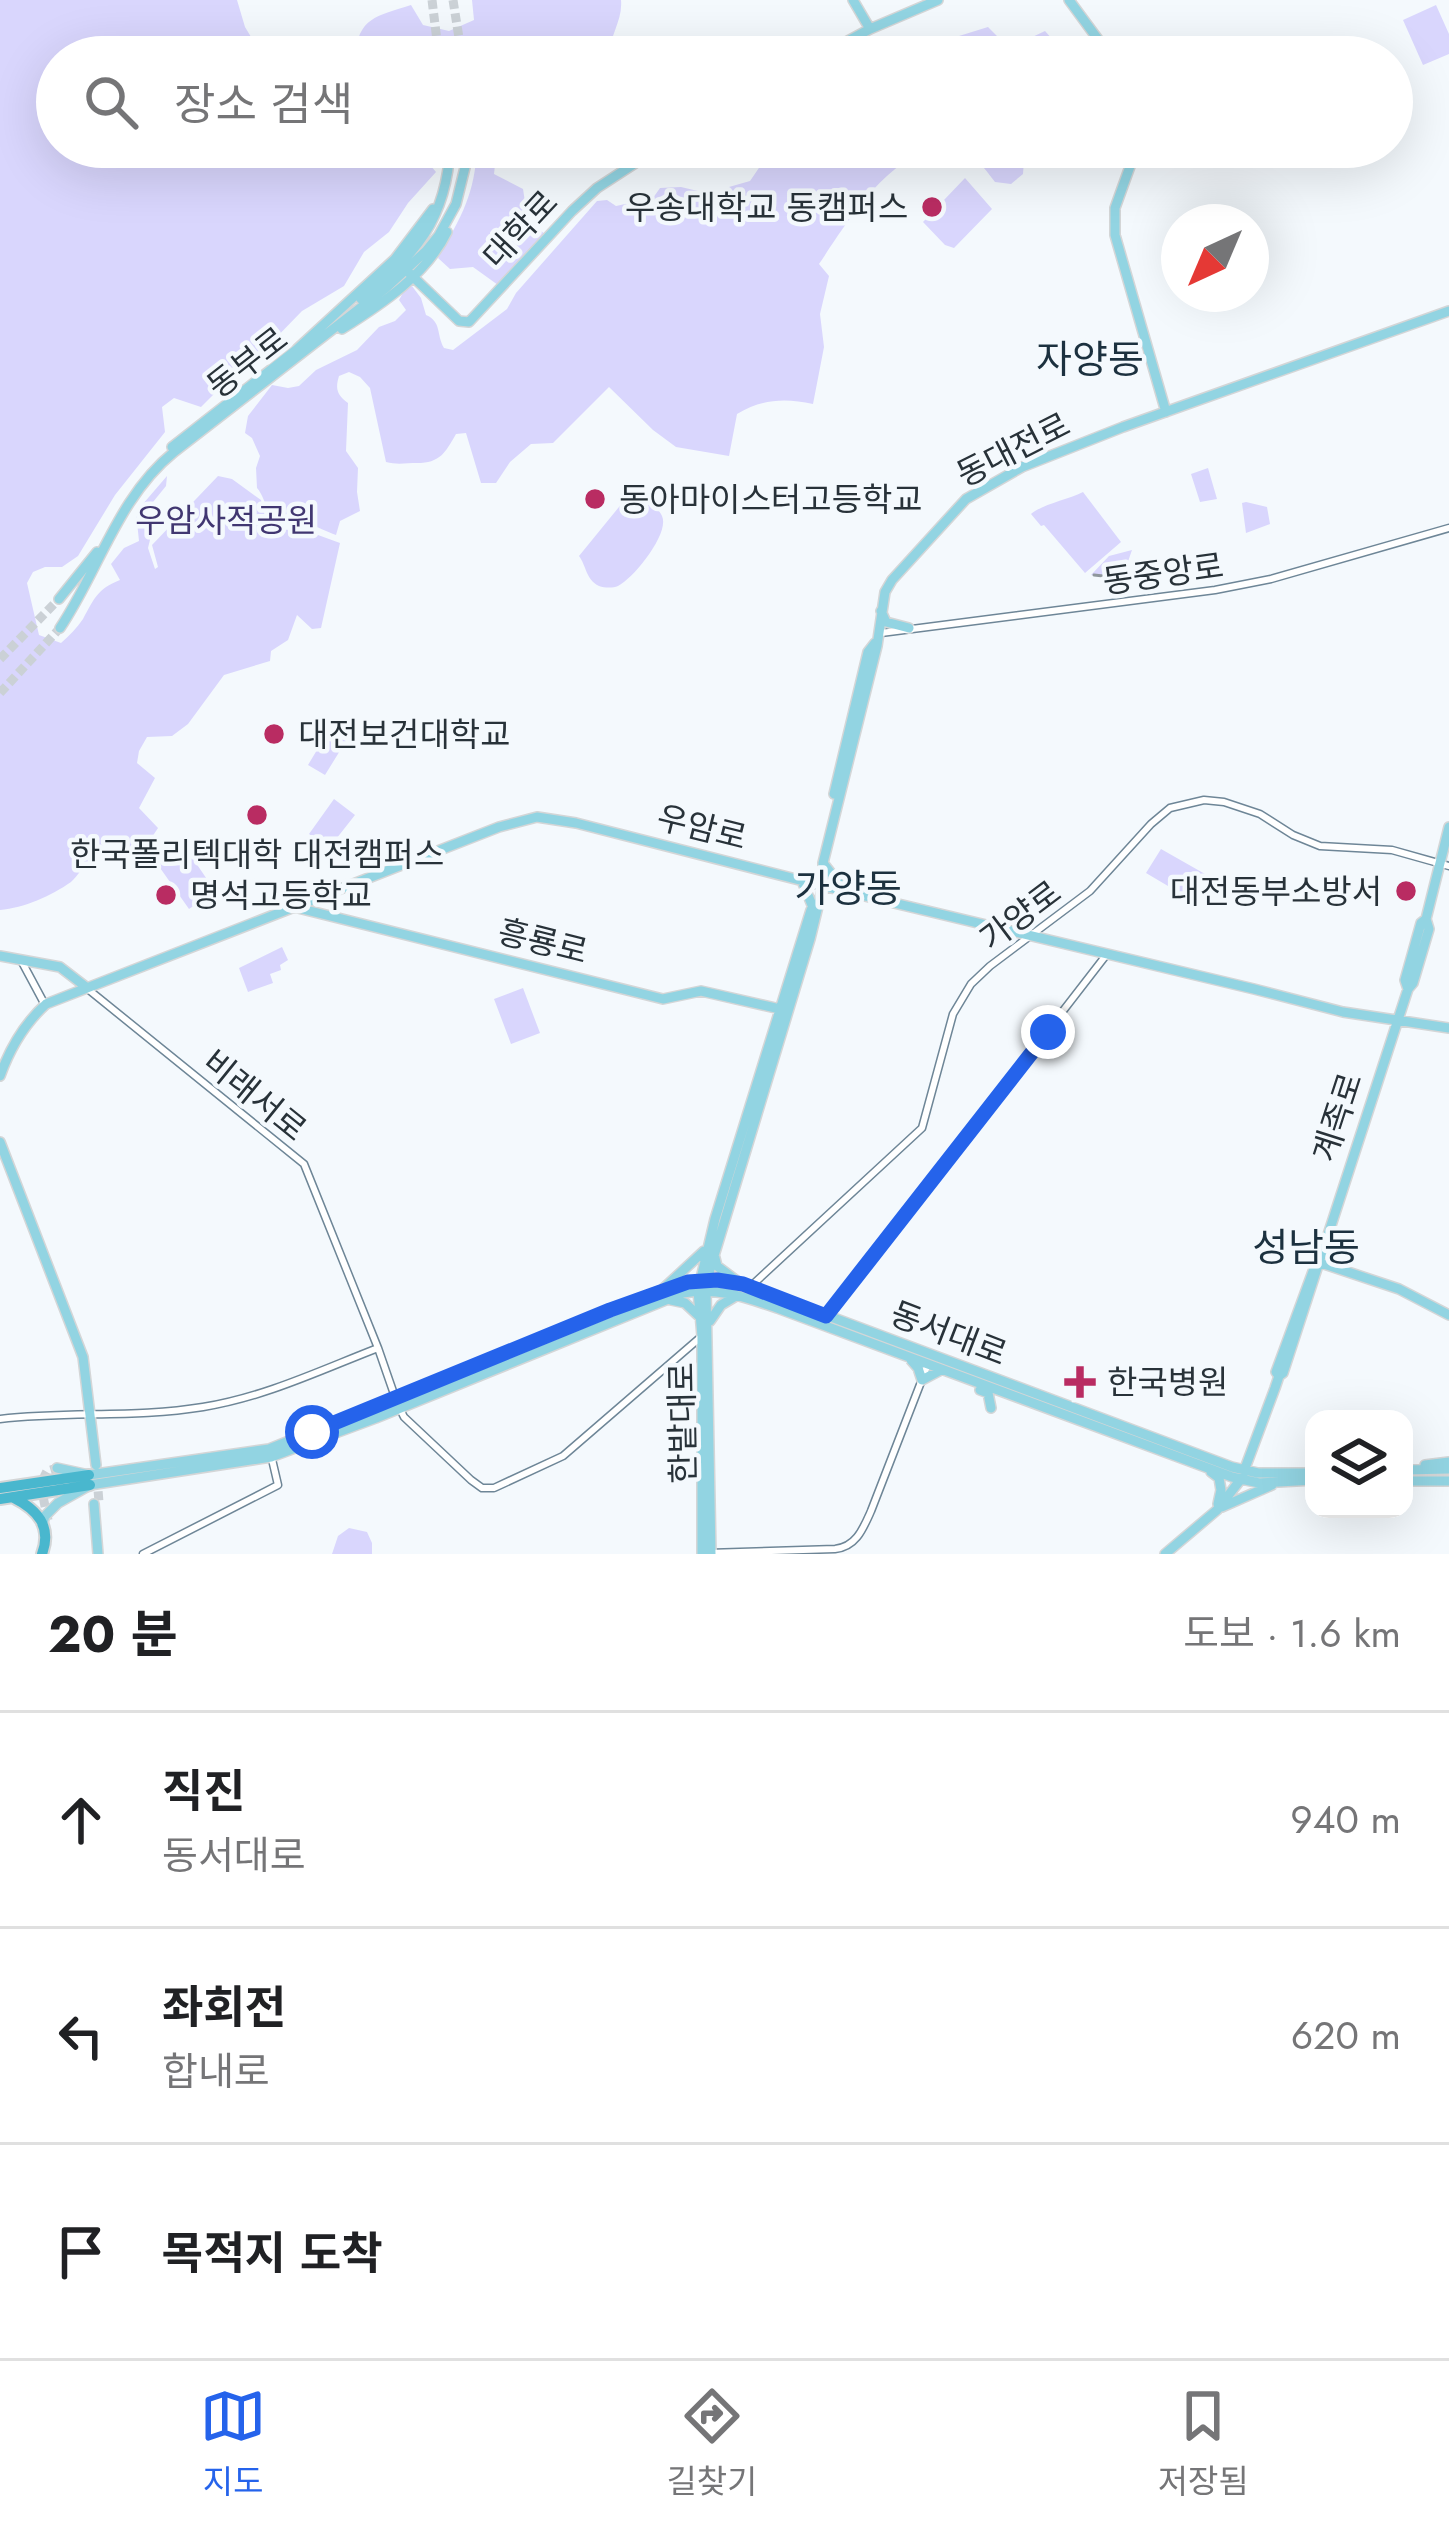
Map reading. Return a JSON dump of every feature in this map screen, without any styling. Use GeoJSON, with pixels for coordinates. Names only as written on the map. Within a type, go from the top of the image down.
{"type":"FeatureCollection","features":[{"type":"Feature","properties":{"kind":"highway"},"geometry":{"type":"LineString","coordinates":[[0,1488],[92,1472]]}},
{"type":"Feature","properties":{"kind":"highway"},"geometry":{"type":"LineString","coordinates":[[0,1499],[92,1472]]}},
{"type":"Feature","properties":{"kind":"highway"},"geometry":{"type":"LineString","coordinates":[[14,1498],[46,1521],[45,1554]]}},
{"type":"Feature","properties":{"kind":"main road"},"geometry":{"type":"LineString","coordinates":[[854,0],[870,29]]}},
{"type":"Feature","properties":{"kind":"main road"},"geometry":{"type":"LineString","coordinates":[[857,36],[938,0]]}},
{"type":"Feature","properties":{"kind":"main road"},"geometry":{"type":"LineString","coordinates":[[1070,0],[1096,36]]}},
{"type":"Feature","properties":{"kind":"main road","name":"동부로"},"geometry":{"type":"LineString","coordinates":[[60,628],[146,478],[402,265],[426,234],[445,188],[447,168]]}},
{"type":"Feature","properties":{"kind":"main road","name":"동부로"},"geometry":{"type":"LineString","coordinates":[[59,599],[87,567],[122,502],[149,466],[407,270],[439,235],[456,204],[465,168]]}},
{"type":"Feature","properties":{"kind":"main road","name":"대학로"},"geometry":{"type":"LineString","coordinates":[[410,275],[453,315],[466,317],[480,310],[597,188],[628,168]]}},
{"type":"Feature","properties":{"kind":"main road"},"geometry":{"type":"LineString","coordinates":[[1129,168],[1115,208],[1115,235],[1166,412]]}},
{"type":"Feature","properties":{"kind":"main road"},"geometry":{"type":"LineString","coordinates":[[292,357],[396,260],[445,188]]}},
{"type":"Feature","properties":{"kind":"main road"},"geometry":{"type":"LineString","coordinates":[[292,357],[358,319],[410,275],[443,241],[456,204]]}},
{"type":"Feature","properties":{"kind":"main road","name":"동대전로"},"geometry":{"type":"LineString","coordinates":[[711,1248],[811,932],[846,736],[886,592],[897,573],[950,513],[978,490],[1022,467],[1449,311]]}},
{"type":"Feature","properties":{"kind":"main road"},"geometry":{"type":"LineString","coordinates":[[881,611],[886,622],[909,628]]}},
{"type":"Feature","properties":{"kind":"main road","name":"동대전로"},"geometry":{"type":"LineString","coordinates":[[821,862],[872,638]]}},
{"type":"Feature","properties":{"kind":"main road","name":"우암로"},"geometry":{"type":"LineString","coordinates":[[44,1004],[499,827],[537,817],[1307,1005],[1449,1028]]}},
{"type":"Feature","properties":{"kind":"main road","name":"계족로"},"geometry":{"type":"LineString","coordinates":[[1165,1554],[1216,1510],[1243,1474],[1398,1022],[1421,923],[1444,864],[1449,826]]}},
{"type":"Feature","properties":{"kind":"main road"},"geometry":{"type":"LineString","coordinates":[[811,932],[824,905],[845,891],[821,862],[802,881],[812,905]]}},
{"type":"Feature","properties":{"kind":"main road","name":"동대전로"},"geometry":{"type":"LineString","coordinates":[[703,1286],[780,1009],[820,885]]}},
{"type":"Feature","properties":{"kind":"main road","name":"흥룡로"},"geometry":{"type":"LineString","coordinates":[[294,907],[663,999],[701,991],[780,1009]]}},
{"type":"Feature","properties":{"kind":"main road"},"geometry":{"type":"LineString","coordinates":[[0,956],[60,967],[86,987]]}},
{"type":"Feature","properties":{"kind":"main road"},"geometry":{"type":"LineString","coordinates":[[0,1076],[14,1042],[44,1004]]}},
{"type":"Feature","properties":{"kind":"main road"},"geometry":{"type":"LineString","coordinates":[[0,1142],[83,1358],[92,1432],[92,1472],[46,1514],[46,1521]]}},
{"type":"Feature","properties":{"kind":"main road"},"geometry":{"type":"LineString","coordinates":[[700,1316],[685,1303],[661,1296],[711,1248],[717,1265],[745,1289],[719,1307],[705,1332]]}},
{"type":"Feature","properties":{"kind":"main road"},"geometry":{"type":"LineString","coordinates":[[1318,1262],[1399,1289],[1449,1315]]}},
{"type":"Feature","properties":{"kind":"main road","name":"동서대로"},"geometry":{"type":"LineString","coordinates":[[92,1472],[270,1453],[661,1296],[703,1286],[745,1289],[826,1316],[929,1360],[1208,1463]]}},
{"type":"Feature","properties":{"kind":"main road","name":"한밭대로"},"geometry":{"type":"LineString","coordinates":[[703,1286],[700,1316],[705,1332]]}},
{"type":"Feature","properties":{"kind":"main road","name":"한밭대로"},"geometry":{"type":"LineString","coordinates":[[703,1286],[706,1554]]}},
{"type":"Feature","properties":{"kind":"main road","name":"동서대로"},"geometry":{"type":"LineString","coordinates":[[745,1289],[907,1356],[929,1360],[967,1380],[1208,1463],[1243,1474],[1305,1477]]}},
{"type":"Feature","properties":{"kind":"main road"},"geometry":{"type":"LineString","coordinates":[[907,1356],[922,1380],[945,1371]]}},
{"type":"Feature","properties":{"kind":"main road"},"geometry":{"type":"LineString","coordinates":[[967,1380],[988,1394],[991,1408]]}},
{"type":"Feature","properties":{"kind":"main road"},"geometry":{"type":"LineString","coordinates":[[1208,1463],[1240,1457],[1255,1443]]}},
{"type":"Feature","properties":{"kind":"main road"},"geometry":{"type":"LineString","coordinates":[[1255,1443],[1259,1465],[1284,1478]]}},
{"type":"Feature","properties":{"kind":"main road"},"geometry":{"type":"LineString","coordinates":[[1208,1463],[1220,1478],[1216,1510]]}},
{"type":"Feature","properties":{"kind":"main road"},"geometry":{"type":"LineString","coordinates":[[1413,1470],[1427,1464],[1449,1472]]}},
{"type":"Feature","properties":{"kind":"main road"},"geometry":{"type":"LineString","coordinates":[[57,1468],[92,1472]]}},
{"type":"Feature","properties":{"kind":"main road"},"geometry":{"type":"LineString","coordinates":[[1413,1480],[1449,1472]]}},
{"type":"Feature","properties":{"kind":"main road"},"geometry":{"type":"LineString","coordinates":[[1216,1510],[1284,1478]]}},
{"type":"Feature","properties":{"kind":"main road"},"geometry":{"type":"LineString","coordinates":[[96,1503],[100,1511],[96,1518],[98,1554]]}},
{"type":"Feature","properties":{"kind":"street","name":"동중앙로"},"geometry":{"type":"LineString","coordinates":[[872,638],[909,628],[1065,611],[1271,580],[1449,528]]}},
{"type":"Feature","properties":{"kind":"street","name":"가양로"},"geometry":{"type":"LineString","coordinates":[[745,1289],[922,1128],[961,998],[990,966],[1090,891],[1170,808],[1204,800],[1242,806],[1320,846],[1392,850],[1444,864]]}},
{"type":"Feature","properties":{"kind":"street"},"geometry":{"type":"LineString","coordinates":[[1052,940],[1058,917]]}},
{"type":"Feature","properties":{"kind":"street"},"geometry":{"type":"LineString","coordinates":[[826,1316],[1107,954]]}},
{"type":"Feature","properties":{"kind":"street"},"geometry":{"type":"LineString","coordinates":[[20,958],[44,1004]]}},
{"type":"Feature","properties":{"kind":"street","name":"비래서로"},"geometry":{"type":"LineString","coordinates":[[86,987],[304,1164],[397,1403]]}},
{"type":"Feature","properties":{"kind":"street"},"geometry":{"type":"LineString","coordinates":[[397,1403],[404,1417],[471,1480],[482,1488],[494,1488],[562,1456],[705,1332]]}},
{"type":"Feature","properties":{"kind":"street"},"geometry":{"type":"LineString","coordinates":[[0,1419],[156,1413],[251,1398],[379,1348]]}},
{"type":"Feature","properties":{"kind":"street"},"geometry":{"type":"LineString","coordinates":[[706,1554],[835,1550],[851,1544],[871,1511],[929,1360]]}},
{"type":"Feature","properties":{"kind":"street"},"geometry":{"type":"LineString","coordinates":[[143,1554],[278,1485],[270,1453]]}},
{"type":"Feature","properties":{"kind":"green space","name":"우암사적공원"},"geometry":{"type":"Polygon","coordinates":[[[0,0],[237,0],[250,36],[36,36],[36,168],[433,168],[436,172],[389,232],[364,252],[344,286],[302,311],[201,407],[174,398],[162,407],[165,432],[115,495],[78,556],[62,567],[33,572],[27,583],[39,635],[61,643],[97,595],[120,580],[111,564],[124,548],[139,541],[136,512],[167,476],[166,486],[153,502],[156,515],[148,548],[155,569],[152,545],[218,476],[232,479],[261,500],[267,524],[274,529],[307,531],[340,543],[321,628],[312,629],[297,615],[288,640],[271,651],[270,661],[224,675],[188,724],[172,736],[147,737],[137,763],[155,778],[139,808],[158,828],[144,849],[102,853],[55,892],[0,910],[0,0]]]}},
{"type":"Feature","properties":{"kind":"green space"},"geometry":{"type":"Polygon","coordinates":[[[472,0],[621,0],[613,36],[359,36],[371,20],[411,5],[423,25],[449,31],[474,20],[472,0]]]}},
{"type":"Feature","properties":{"kind":"green space"},"geometry":{"type":"Polygon","coordinates":[[[1436,5],[1449,34],[1449,54],[1423,65],[1403,20],[1436,5]]]}},
{"type":"Feature","properties":{"kind":"green space"},"geometry":{"type":"Polygon","coordinates":[[[988,27],[997,36],[959,36],[988,27]]]}},
{"type":"Feature","properties":{"kind":"green space"},"geometry":{"type":"Polygon","coordinates":[[[475,168],[495,168],[494,174],[523,189],[528,221],[545,234],[498,285],[473,267],[450,269],[438,258],[470,192],[475,168]]]}},
{"type":"Feature","properties":{"kind":"green space"},"geometry":{"type":"Polygon","coordinates":[[[759,168],[898,168],[858,208],[819,264],[829,276],[820,314],[824,347],[813,404],[774,401],[737,414],[729,456],[676,447],[609,387],[553,443],[531,444],[510,462],[496,483],[481,483],[466,433],[456,434],[437,459],[386,462],[370,388],[349,372],[339,376],[337,388],[348,403],[346,451],[358,468],[360,511],[340,521],[336,535],[273,519],[257,488],[260,456],[245,433],[248,416],[272,385],[299,386],[316,370],[357,350],[379,327],[395,321],[406,310],[399,300],[404,291],[412,286],[426,315],[437,325],[444,348],[453,350],[507,309],[597,201],[616,206],[653,198],[660,188],[681,187],[702,192],[707,201],[750,181],[759,168]]]}},
{"type":"Feature","properties":{"kind":"green space"},"geometry":{"type":"Polygon","coordinates":[[[984,168],[1023,168],[1011,184],[995,182],[984,168]]]}},
{"type":"Feature","properties":{"kind":"green space"},"geometry":{"type":"Polygon","coordinates":[[[965,178],[992,209],[954,248],[923,222],[965,178]]]}},
{"type":"Feature","properties":{"kind":"green space"},"geometry":{"type":"Polygon","coordinates":[[[1208,468],[1217,499],[1200,502],[1191,474],[1208,468]]]}},
{"type":"Feature","properties":{"kind":"green space"},"geometry":{"type":"Polygon","coordinates":[[[632,491],[660,512],[661,533],[625,581],[614,587],[599,586],[579,556],[632,491]]]}},
{"type":"Feature","properties":{"kind":"green space"},"geometry":{"type":"Polygon","coordinates":[[[1083,492],[1121,542],[1085,573],[1031,514],[1083,492]]]}},
{"type":"Feature","properties":{"kind":"green space"},"geometry":{"type":"Polygon","coordinates":[[[1242,503],[1267,507],[1270,524],[1246,533],[1242,503]]]}},
{"type":"Feature","properties":{"kind":"green space"},"geometry":{"type":"Polygon","coordinates":[[[1132,550],[1122,579],[1091,575],[1109,556],[1132,550]]]}},
{"type":"Feature","properties":{"kind":"green space"},"geometry":{"type":"Polygon","coordinates":[[[329,730],[346,741],[325,775],[308,765],[329,730]]]}},
{"type":"Feature","properties":{"kind":"green space"},"geometry":{"type":"Polygon","coordinates":[[[334,799],[355,815],[329,848],[309,834],[334,799]]]}},
{"type":"Feature","properties":{"kind":"green space"},"geometry":{"type":"Polygon","coordinates":[[[185,847],[215,891],[189,909],[158,865],[185,847]]]}},
{"type":"Feature","properties":{"kind":"green space"},"geometry":{"type":"Polygon","coordinates":[[[1161,849],[1205,874],[1190,899],[1146,873],[1161,849]]]}},
{"type":"Feature","properties":{"kind":"green space"},"geometry":{"type":"Polygon","coordinates":[[[282,947],[288,960],[270,974],[273,983],[248,992],[239,968],[282,947]]]}},
{"type":"Feature","properties":{"kind":"green space"},"geometry":{"type":"Polygon","coordinates":[[[523,988],[540,1033],[511,1044],[494,999],[523,988]]]}},
{"type":"Feature","properties":{"kind":"green space"},"geometry":{"type":"Polygon","coordinates":[[[349,1528],[367,1532],[372,1554],[332,1554],[338,1536],[349,1528]]]}},
{"type":"Feature","properties":{"kind":"tunnel"},"geometry":{"type":"LineString","coordinates":[[432,0],[436,36]]}},
{"type":"Feature","properties":{"kind":"tunnel"},"geometry":{"type":"LineString","coordinates":[[453,0],[459,36]]}},
{"type":"Feature","properties":{"kind":"tunnel"},"geometry":{"type":"LineString","coordinates":[[0,659],[59,599]]}},
{"type":"Feature","properties":{"kind":"tunnel"},"geometry":{"type":"LineString","coordinates":[[0,693],[60,628]]}},
{"type":"Feature","properties":{"kind":"tunnel"},"geometry":{"type":"LineString","coordinates":[[48,1520],[43,1482],[47,1471],[57,1468]]}},
{"type":"Feature","properties":{"kind":"tunnel"},"geometry":{"type":"LineString","coordinates":[[97,1478],[99,1502]]}},
{"type":"Feature","properties":{"kind":"railway"},"geometry":{"type":"LineString","coordinates":[[1094,575],[1122,578]]}},
{"type":"Feature","properties":{"kind":"place","name":"우송대학교 동캠퍼스"},"geometry":{"type":"Point","coordinates":[932,207]}},
{"type":"Feature","properties":{"kind":"place","name":"동아마이스터고등학교"},"geometry":{"type":"Point","coordinates":[595,499]}},
{"type":"Feature","properties":{"kind":"place","name":"대전보건대학교"},"geometry":{"type":"Point","coordinates":[274,734]}},
{"type":"Feature","properties":{"kind":"place","name":"한국폴리텍대학 대전캠퍼스"},"geometry":{"type":"Point","coordinates":[257,815]}},
{"type":"Feature","properties":{"kind":"place","name":"대전동부소방서"},"geometry":{"type":"Point","coordinates":[1406,891]}},
{"type":"Feature","properties":{"kind":"place","name":"명석고등학교"},"geometry":{"type":"Point","coordinates":[166,895]}},
{"type":"Feature","properties":{"kind":"place","name":"한국병원"},"geometry":{"type":"Point","coordinates":[1080,1382]}},
{"type":"Feature","properties":{"kind":"district","name":"자양동"},"geometry":{"type":"Point","coordinates":[1090,359]}},
{"type":"Feature","properties":{"kind":"district","name":"가양동"},"geometry":{"type":"Point","coordinates":[848,888]}},
{"type":"Feature","properties":{"kind":"district","name":"성남동"},"geometry":{"type":"Point","coordinates":[1306,1247]}},
{"type":"Feature","properties":{"kind":"route"},"geometry":{"type":"LineString","coordinates":[[312,1432],[688,1282],[743,1284],[826,1316],[1048,1032]]}}]}
